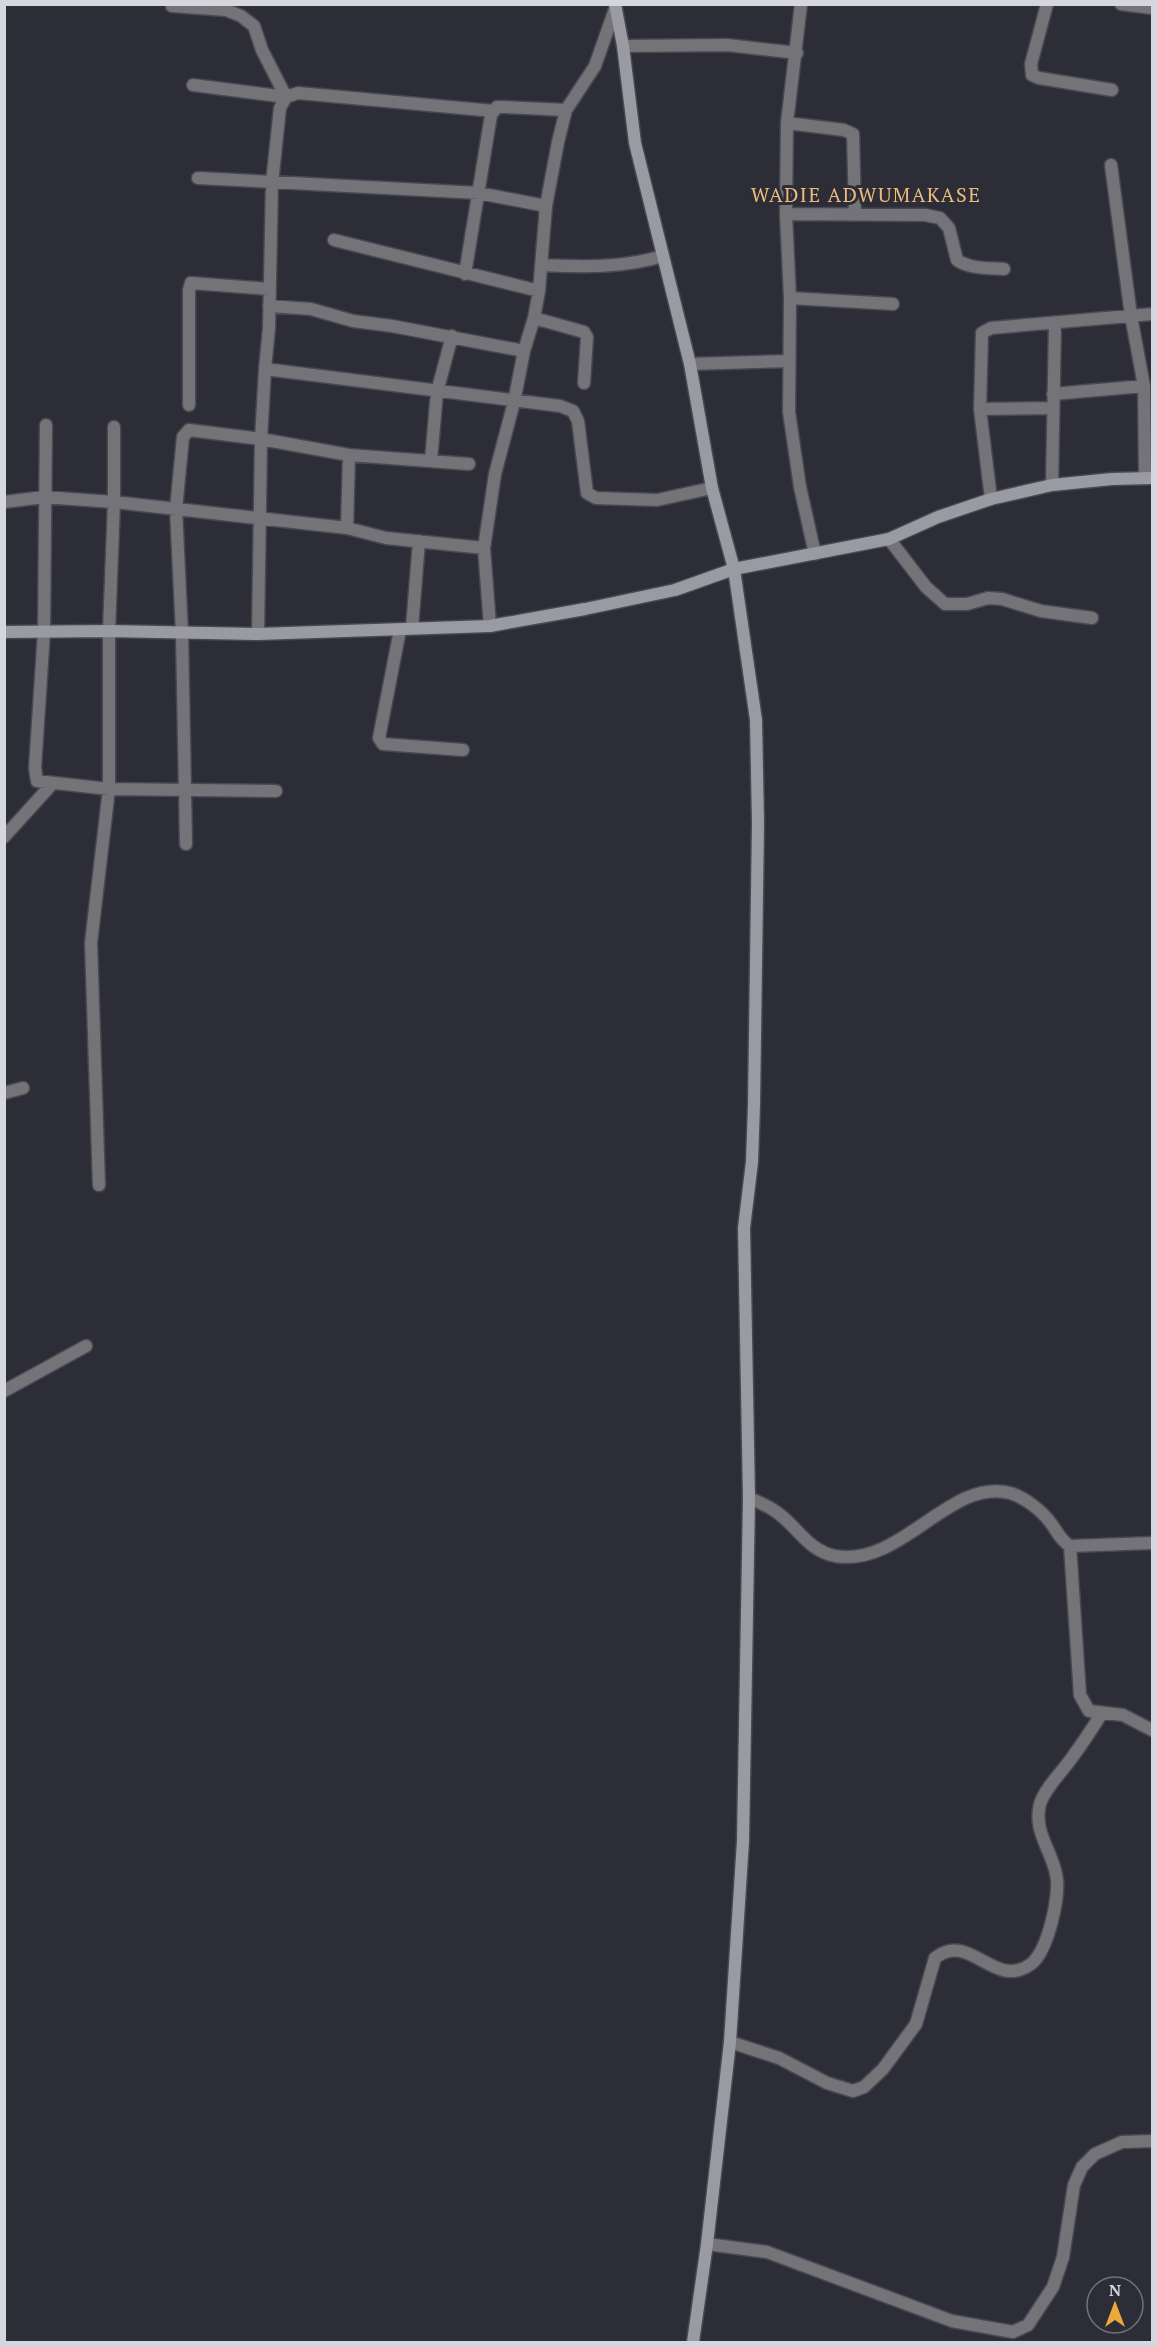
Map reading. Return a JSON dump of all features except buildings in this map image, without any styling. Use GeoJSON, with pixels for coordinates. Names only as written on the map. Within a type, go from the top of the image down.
{"type":"FeatureCollection","features":[{"type":"Feature","properties":{"kind":"street"},"geometry":{"type":"LineString","coordinates":[[801,4],[787,123],[789,412],[800,487],[815,555]]}},
{"type":"Feature","properties":{"kind":"street"},"geometry":{"type":"LineString","coordinates":[[1047,4],[1031,64],[1032,75],[1112,90]]}},
{"type":"Feature","properties":{"kind":"street"},"geometry":{"type":"LineString","coordinates":[[1121,4],[1152,8]]}},
{"type":"Feature","properties":{"kind":"street"},"geometry":{"type":"LineString","coordinates":[[172,6],[226,10],[241,16],[254,26],[262,50],[286,97]]}},
{"type":"Feature","properties":{"kind":"street"},"geometry":{"type":"LineString","coordinates":[[615,7],[623,46],[635,143],[690,364],[712,488],[734,569],[754,693],[758,800],[754,1105],[752,1162],[744,1228],[749,1498],[743,1841],[730,2042],[707,2244],[693,2343]]}},
{"type":"Feature","properties":{"kind":"street"},"geometry":{"type":"LineString","coordinates":[[490,626],[484,548],[495,474],[539,291],[546,206],[566,110],[595,66],[615,7]]}},
{"type":"Feature","properties":{"kind":"street"},"geometry":{"type":"LineString","coordinates":[[623,46],[727,45],[797,53]]}},
{"type":"Feature","properties":{"kind":"street"},"geometry":{"type":"LineString","coordinates":[[193,85],[286,97],[298,93],[494,111]]}},
{"type":"Feature","properties":{"kind":"street"},"geometry":{"type":"LineString","coordinates":[[258,634],[261,439],[269,306],[272,183],[280,108],[286,97]]}},
{"type":"Feature","properties":{"kind":"street"},"geometry":{"type":"LineString","coordinates":[[465,274],[488,125],[494,111],[497,107],[505,106],[566,110]]}},
{"type":"Feature","properties":{"kind":"street"},"geometry":{"type":"LineString","coordinates":[[787,123],[844,130],[853,134],[855,214]]}},
{"type":"Feature","properties":{"kind":"street"},"geometry":{"type":"LineString","coordinates":[[4,632],[109,631],[258,634],[490,626],[675,590],[734,569],[889,539],[938,517],[990,499],[1052,485],[1149,478],[1144,386],[1131,316],[1111,165]]}},
{"type":"Feature","properties":{"kind":"street"},"geometry":{"type":"LineString","coordinates":[[198,178],[479,193],[546,206]]}},
{"type":"Feature","properties":{"kind":"street"},"geometry":{"type":"LineString","coordinates":[[786,214],[925,215],[940,218],[949,228],[957,260],[973,266],[1004,269]]}},
{"type":"Feature","properties":{"kind":"street"},"geometry":{"type":"LineString","coordinates":[[334,240],[539,291]]}},
{"type":"Feature","properties":{"kind":"street"},"geometry":{"type":"LineString","coordinates":[[541,265],[589,267],[642,263],[663,256]]}},
{"type":"Feature","properties":{"kind":"street"},"geometry":{"type":"LineString","coordinates":[[189,405],[189,290],[191,283],[268,289]]}},
{"type":"Feature","properties":{"kind":"street"},"geometry":{"type":"LineString","coordinates":[[790,298],[893,304]]}},
{"type":"Feature","properties":{"kind":"street"},"geometry":{"type":"LineString","coordinates":[[269,306],[311,309],[353,321],[452,336],[524,351]]}},
{"type":"Feature","properties":{"kind":"street"},"geometry":{"type":"LineString","coordinates":[[990,499],[980,409],[982,333],[991,328],[1152,314]]}},
{"type":"Feature","properties":{"kind":"street"},"geometry":{"type":"LineString","coordinates":[[534,318],[584,332],[587,338],[584,383]]}},
{"type":"Feature","properties":{"kind":"street"},"geometry":{"type":"LineString","coordinates":[[1052,485],[1055,324]]}},
{"type":"Feature","properties":{"kind":"street"},"geometry":{"type":"LineString","coordinates":[[431,460],[438,392],[452,336]]}},
{"type":"Feature","properties":{"kind":"street"},"geometry":{"type":"LineString","coordinates":[[690,364],[788,360]]}},
{"type":"Feature","properties":{"kind":"street"},"geometry":{"type":"LineString","coordinates":[[265,369],[513,402],[560,406],[573,411],[578,421],[587,493],[596,498],[657,500],[712,488]]}},
{"type":"Feature","properties":{"kind":"street"},"geometry":{"type":"LineString","coordinates":[[1053,394],[1144,386]]}},
{"type":"Feature","properties":{"kind":"street"},"geometry":{"type":"LineString","coordinates":[[980,409],[1052,408]]}},
{"type":"Feature","properties":{"kind":"street"},"geometry":{"type":"LineString","coordinates":[[46,424],[44,632],[35,777],[37,781],[108,789],[186,788],[276,791]]}},
{"type":"Feature","properties":{"kind":"street"},"geometry":{"type":"LineString","coordinates":[[99,1185],[91,943],[108,789],[114,427]]}},
{"type":"Feature","properties":{"kind":"street"},"geometry":{"type":"LineString","coordinates":[[186,844],[182,634],[176,509],[183,437],[189,430],[261,439],[349,455],[469,464]]}},
{"type":"Feature","properties":{"kind":"street"},"geometry":{"type":"LineString","coordinates":[[347,528],[349,455]]}},
{"type":"Feature","properties":{"kind":"street"},"geometry":{"type":"LineString","coordinates":[[4,502],[44,497],[114,502],[347,528],[386,538],[484,548]]}},
{"type":"Feature","properties":{"kind":"street"},"geometry":{"type":"LineString","coordinates":[[889,539],[926,587],[945,604],[966,604],[988,598],[1002,599],[1041,611],[1092,618]]}},
{"type":"Feature","properties":{"kind":"street"},"geometry":{"type":"LineString","coordinates":[[419,541],[406,629],[379,738],[383,744],[463,750]]}},
{"type":"Feature","properties":{"kind":"street"},"geometry":{"type":"LineString","coordinates":[[4,837],[53,783]]}},
{"type":"Feature","properties":{"kind":"street"},"geometry":{"type":"LineString","coordinates":[[4,1093],[23,1088]]}},
{"type":"Feature","properties":{"kind":"street"},"geometry":{"type":"LineString","coordinates":[[4,1391],[86,1346]]}},
{"type":"Feature","properties":{"kind":"street"},"geometry":{"type":"LineString","coordinates":[[749,1498],[765,1504],[785,1519],[811,1546],[834,1556],[865,1556],[890,1545],[961,1500],[986,1492],[1010,1493],[1038,1509],[1051,1522],[1063,1542],[1070,1546],[1152,1544]]}},
{"type":"Feature","properties":{"kind":"street"},"geometry":{"type":"LineString","coordinates":[[1070,1546],[1080,1695],[1089,1711],[1123,1714],[1152,1730]]}},
{"type":"Feature","properties":{"kind":"street"},"geometry":{"type":"LineString","coordinates":[[730,2042],[779,2058],[827,2083],[853,2091],[864,2087],[883,2069],[916,2024],[934,1958],[954,1949],[968,1952],[992,1967],[1008,1971],[1019,1970],[1032,1963],[1044,1947],[1055,1905],[1057,1876],[1052,1859],[1044,1847],[1038,1824],[1040,1803],[1102,1713]]}},
{"type":"Feature","properties":{"kind":"street"},"geometry":{"type":"LineString","coordinates":[[707,2244],[767,2252],[952,2321],[1012,2337],[1028,2325],[1053,2287],[1062,2257],[1074,2185],[1082,2167],[1095,2154],[1122,2142],[1152,2141]]}},
{"type":"Feature","properties":{"kind":"district","name":"WADIE ADWUMAKASE"},"geometry":{"type":"Point","coordinates":[866,194]}}]}
